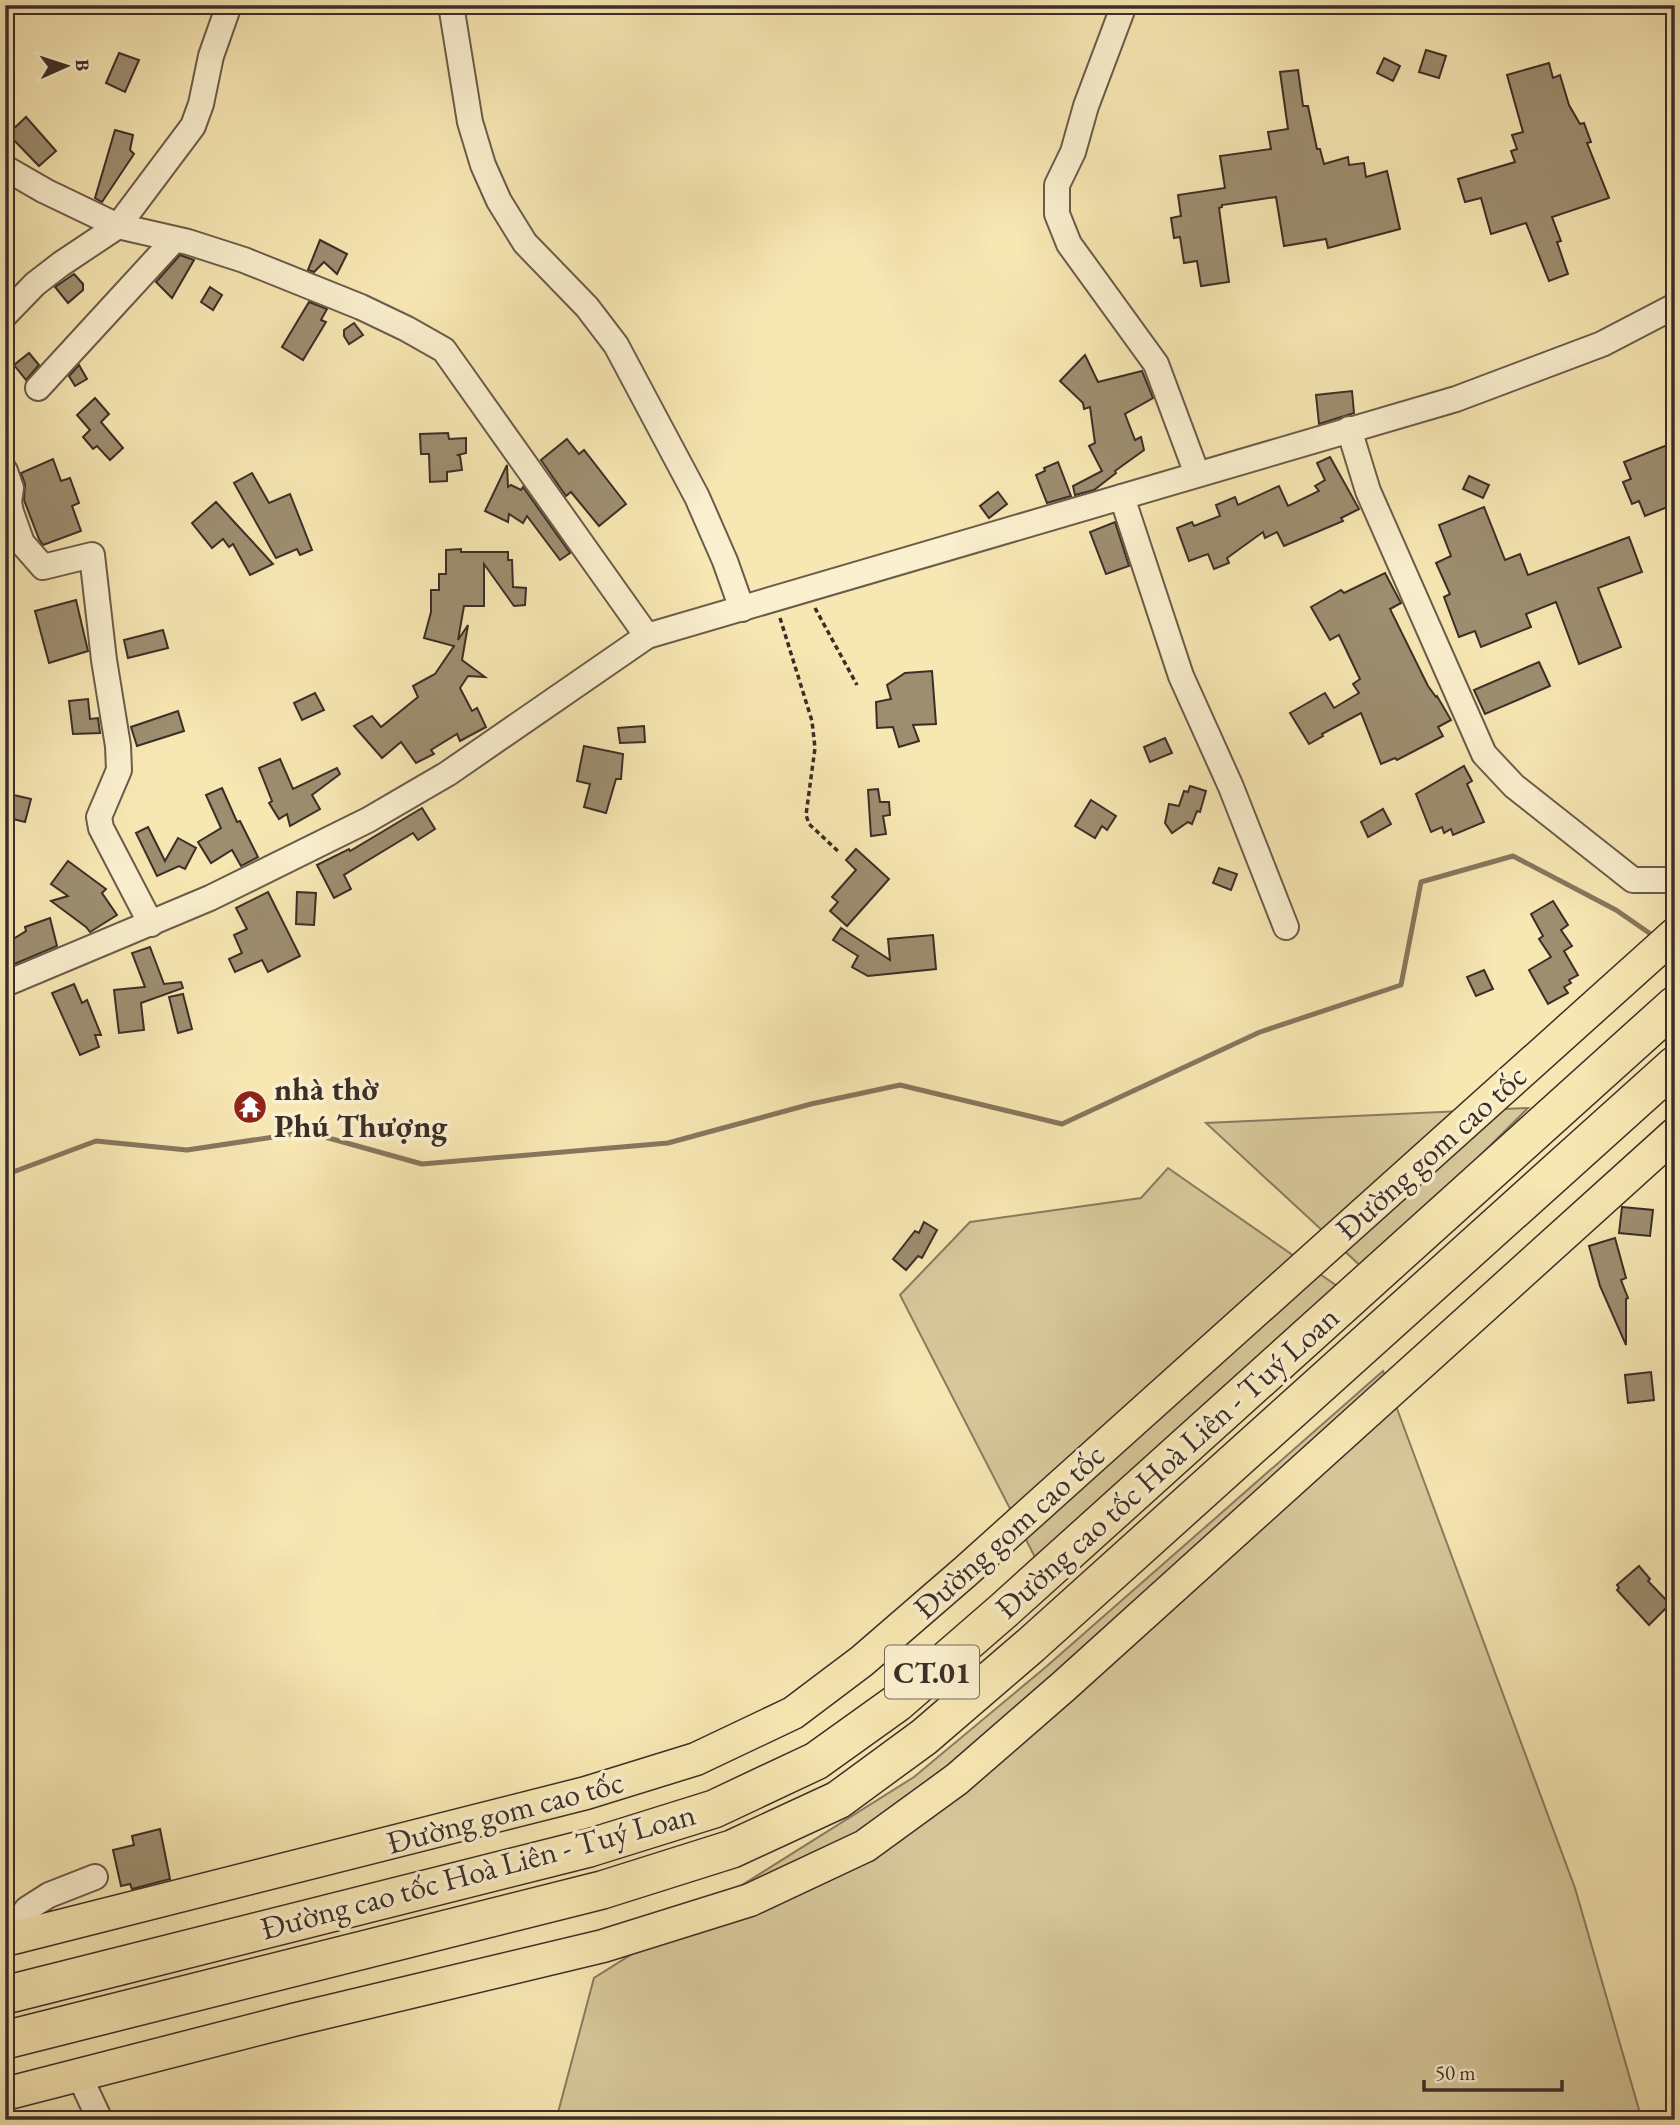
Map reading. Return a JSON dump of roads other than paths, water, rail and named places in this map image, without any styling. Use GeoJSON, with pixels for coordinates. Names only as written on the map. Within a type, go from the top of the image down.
{"type":"FeatureCollection","features":[{"type":"Feature","properties":{"kind":"highway","name":"Đường cao tốc Hoà Liên - Tuý Loan"},"geometry":{"type":"LineString","coordinates":[[5,1995],[589,1847],[714,1809],[816,1761],[897,1703],[1003,1611],[1673,1007]]}},
{"type":"Feature","properties":{"kind":"highway","name":"Đường cao tốc Hoà Liên - Tuý Loan"},"geometry":{"type":"LineString","coordinates":[[5,2040],[601,1890],[732,1849],[838,1800],[924,1737],[1031,1645],[1675,1065]]}},
{"type":"Feature","properties":{"kind":"main road","name":"Đường gom cao tốc"},"geometry":{"type":"LineString","coordinates":[[5,1940],[586,1793],[696,1759],[793,1713],[862,1661],[966,1571],[1675,934]]}},
{"type":"Feature","properties":{"kind":"main road"},"geometry":{"type":"LineString","coordinates":[[5,2094],[293,2020],[603,1946],[750,1900],[865,1846],[957,1779],[1064,1686],[1675,1134]]}},
{"type":"Feature","properties":{"kind":"street"},"geometry":{"type":"LineString","coordinates":[[5,315],[52,271],[118,226],[193,126],[201,104],[211,56],[229,5]]}},
{"type":"Feature","properties":{"kind":"street"},"geometry":{"type":"LineString","coordinates":[[450,5],[470,122],[483,165],[499,201],[525,243],[587,307],[616,345],[697,497],[725,561],[742,609]]}},
{"type":"Feature","properties":{"kind":"street"},"geometry":{"type":"LineString","coordinates":[[1124,5],[1086,106],[1073,152],[1057,185],[1057,214],[1069,244],[1156,364],[1197,474]]}},
{"type":"Feature","properties":{"kind":"street"},"geometry":{"type":"LineString","coordinates":[[5,168],[45,191],[118,226],[188,242],[244,260],[407,329],[444,351],[647,636]]}},
{"type":"Feature","properties":{"kind":"street"},"geometry":{"type":"LineString","coordinates":[[38,388],[174,240]]}},
{"type":"Feature","properties":{"kind":"street"},"geometry":{"type":"LineString","coordinates":[[5,984],[211,898],[368,820],[447,774],[647,636],[1456,399],[1590,349],[1675,306]]}},
{"type":"Feature","properties":{"kind":"street"},"geometry":{"type":"LineString","coordinates":[[1349,429],[1368,491],[1484,754],[1514,786],[1633,880],[1675,880]]}},
{"type":"Feature","properties":{"kind":"street"},"geometry":{"type":"LineString","coordinates":[[5,471],[11,488],[11,512],[22,543],[43,567],[92,555],[119,770],[99,817],[101,828],[151,924]]}},
{"type":"Feature","properties":{"kind":"street"},"geometry":{"type":"LineString","coordinates":[[1122,497],[1181,676],[1231,787],[1286,927]]}},
{"type":"Feature","properties":{"kind":"street"},"geometry":{"type":"LineString","coordinates":[[5,1940],[27,1909],[49,1895],[94,1877]]}},
{"type":"Feature","properties":{"kind":"street"},"geometry":{"type":"LineString","coordinates":[[79,2075],[100,2120]]}},
{"type":"Feature","properties":{"kind":"waterway"},"geometry":{"type":"LineString","coordinates":[[5,1175],[96,1141],[187,1150],[307,1132],[422,1164],[668,1143],[811,1104],[900,1085],[1062,1124],[1260,1032],[1401,985],[1421,882],[1513,856],[1616,910],[1655,937]]}},
{"type":"Feature","properties":{"kind":"place","name":"nhà thờ Phú Thượng"},"geometry":{"type":"Point","coordinates":[250,1107]}}]}
